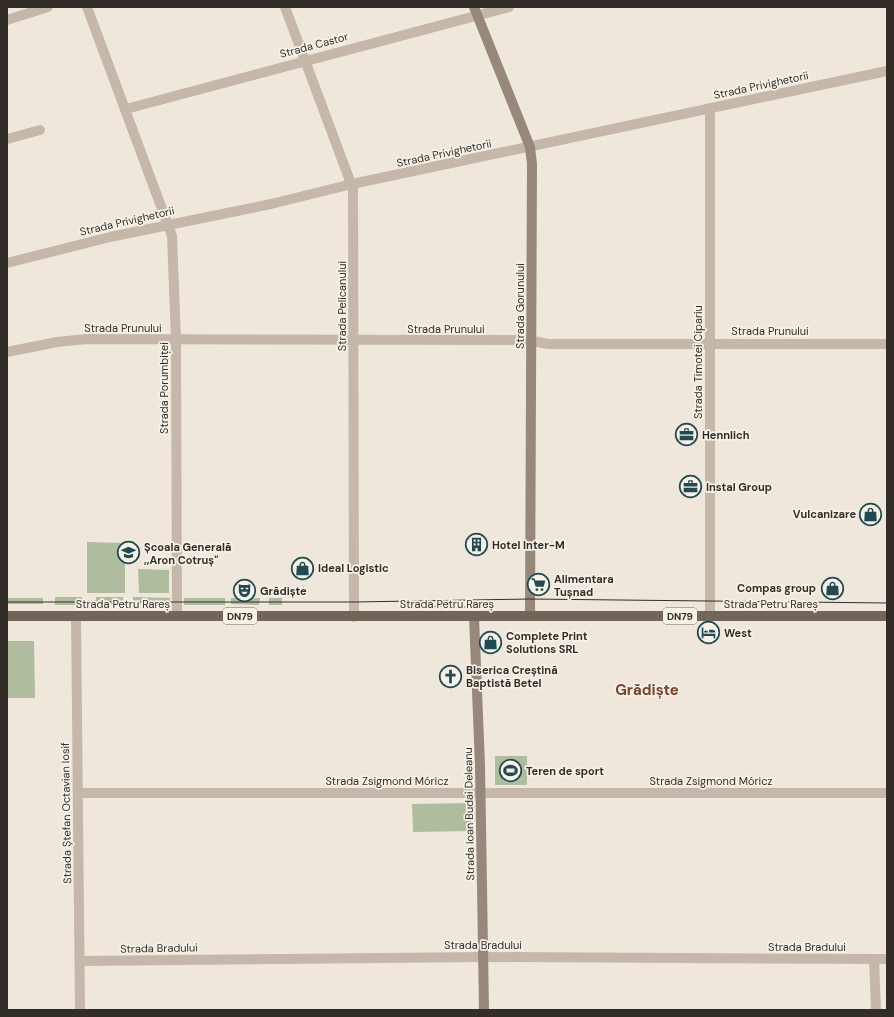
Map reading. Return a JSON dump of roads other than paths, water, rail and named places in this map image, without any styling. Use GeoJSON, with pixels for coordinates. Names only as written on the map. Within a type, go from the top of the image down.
{"type":"FeatureCollection","features":[{"type":"Feature","properties":{"kind":"main road","name":"Strada Petru Rareș"},"geometry":{"type":"LineString","coordinates":[[7,616],[887,616]]}},
{"type":"Feature","properties":{"kind":"street"},"geometry":{"type":"LineString","coordinates":[[7,20],[48,7]]}},
{"type":"Feature","properties":{"kind":"street","name":"Strada Porumbiței"},"geometry":{"type":"LineString","coordinates":[[87,7],[169,224],[172,236],[176,340],[177,616]]}},
{"type":"Feature","properties":{"kind":"street","name":"Strada Pelicanului"},"geometry":{"type":"LineString","coordinates":[[285,7],[352,184],[354,195],[354,617]]}},
{"type":"Feature","properties":{"kind":"street","name":"Strada Castor"},"geometry":{"type":"LineString","coordinates":[[126,109],[306,60],[476,11],[509,7]]}},
{"type":"Feature","properties":{"kind":"street","name":"Strada Gorunului"},"geometry":{"type":"LineString","coordinates":[[476,11],[530,148],[532,164],[530,616]]}},
{"type":"Feature","properties":{"kind":"street","name":"Strada Privighetorii"},"geometry":{"type":"LineString","coordinates":[[7,263],[169,224],[271,204],[352,184],[530,148],[887,71]]}},
{"type":"Feature","properties":{"kind":"street","name":"Strada Timotei Cipariu"},"geometry":{"type":"LineString","coordinates":[[710,108],[710,616]]}},
{"type":"Feature","properties":{"kind":"street"},"geometry":{"type":"LineString","coordinates":[[7,139],[40,130]]}},
{"type":"Feature","properties":{"kind":"street","name":"Strada Prunului"},"geometry":{"type":"LineString","coordinates":[[7,352],[57,342],[87,339],[532,341],[548,344],[887,344]]}},
{"type":"Feature","properties":{"kind":"street","name":"Strada Ștefan Octavian Iosif"},"geometry":{"type":"LineString","coordinates":[[76,616],[80,1010]]}},
{"type":"Feature","properties":{"kind":"street","name":"Strada Ioan Budai Deleanu"},"geometry":{"type":"LineString","coordinates":[[474,617],[481,793],[484,1010]]}},
{"type":"Feature","properties":{"kind":"street","name":"Strada Zsigmond Móricz"},"geometry":{"type":"LineString","coordinates":[[78,793],[887,794]]}},
{"type":"Feature","properties":{"kind":"street","name":"Strada Bradului"},"geometry":{"type":"LineString","coordinates":[[80,961],[484,957],[887,959]]}},
{"type":"Feature","properties":{"kind":"street"},"geometry":{"type":"LineString","coordinates":[[874,959],[876,1010]]}},
{"type":"Feature","properties":{"kind":"tram line"},"geometry":{"type":"LineString","coordinates":[[7,602],[354,602],[530,599],[887,603]]}},
{"type":"Feature","properties":{"kind":"tram line"},"geometry":{"type":"LineString","coordinates":[[420,606],[464,607],[486,605]]}},
{"type":"Feature","properties":{"kind":"place","name":"Hennlich"},"geometry":{"type":"Point","coordinates":[686,435]}},
{"type":"Feature","properties":{"kind":"place","name":"Instal Group"},"geometry":{"type":"Point","coordinates":[690,487]}},
{"type":"Feature","properties":{"kind":"place","name":"Vulcanizare"},"geometry":{"type":"Point","coordinates":[871,514]}},
{"type":"Feature","properties":{"kind":"place","name":"Hotel Inter-M"},"geometry":{"type":"Point","coordinates":[476,545]}},
{"type":"Feature","properties":{"kind":"place","name":"Școala Generală ,,Aron Cotruș\""},"geometry":{"type":"Point","coordinates":[128,553]}},
{"type":"Feature","properties":{"kind":"place","name":"Ideal Logistic"},"geometry":{"type":"Point","coordinates":[303,568]}},
{"type":"Feature","properties":{"kind":"place","name":"Alimentara Tușnad"},"geometry":{"type":"Point","coordinates":[539,585]}},
{"type":"Feature","properties":{"kind":"place","name":"Compas group"},"geometry":{"type":"Point","coordinates":[832,588]}},
{"type":"Feature","properties":{"kind":"place","name":"Grădiște"},"geometry":{"type":"Point","coordinates":[244,591]}},
{"type":"Feature","properties":{"kind":"place","name":"West"},"geometry":{"type":"Point","coordinates":[709,633]}},
{"type":"Feature","properties":{"kind":"place","name":"Complete Print Solutions SRL"},"geometry":{"type":"Point","coordinates":[490,642]}},
{"type":"Feature","properties":{"kind":"place","name":"Biserica Creștină Baptistă Betel"},"geometry":{"type":"Point","coordinates":[450,676]}},
{"type":"Feature","properties":{"kind":"place","name":"Teren de sport"},"geometry":{"type":"Point","coordinates":[511,771]}},
{"type":"Feature","properties":{"kind":"district","name":"Grădiște"},"geometry":{"type":"Point","coordinates":[647,690]}}]}
